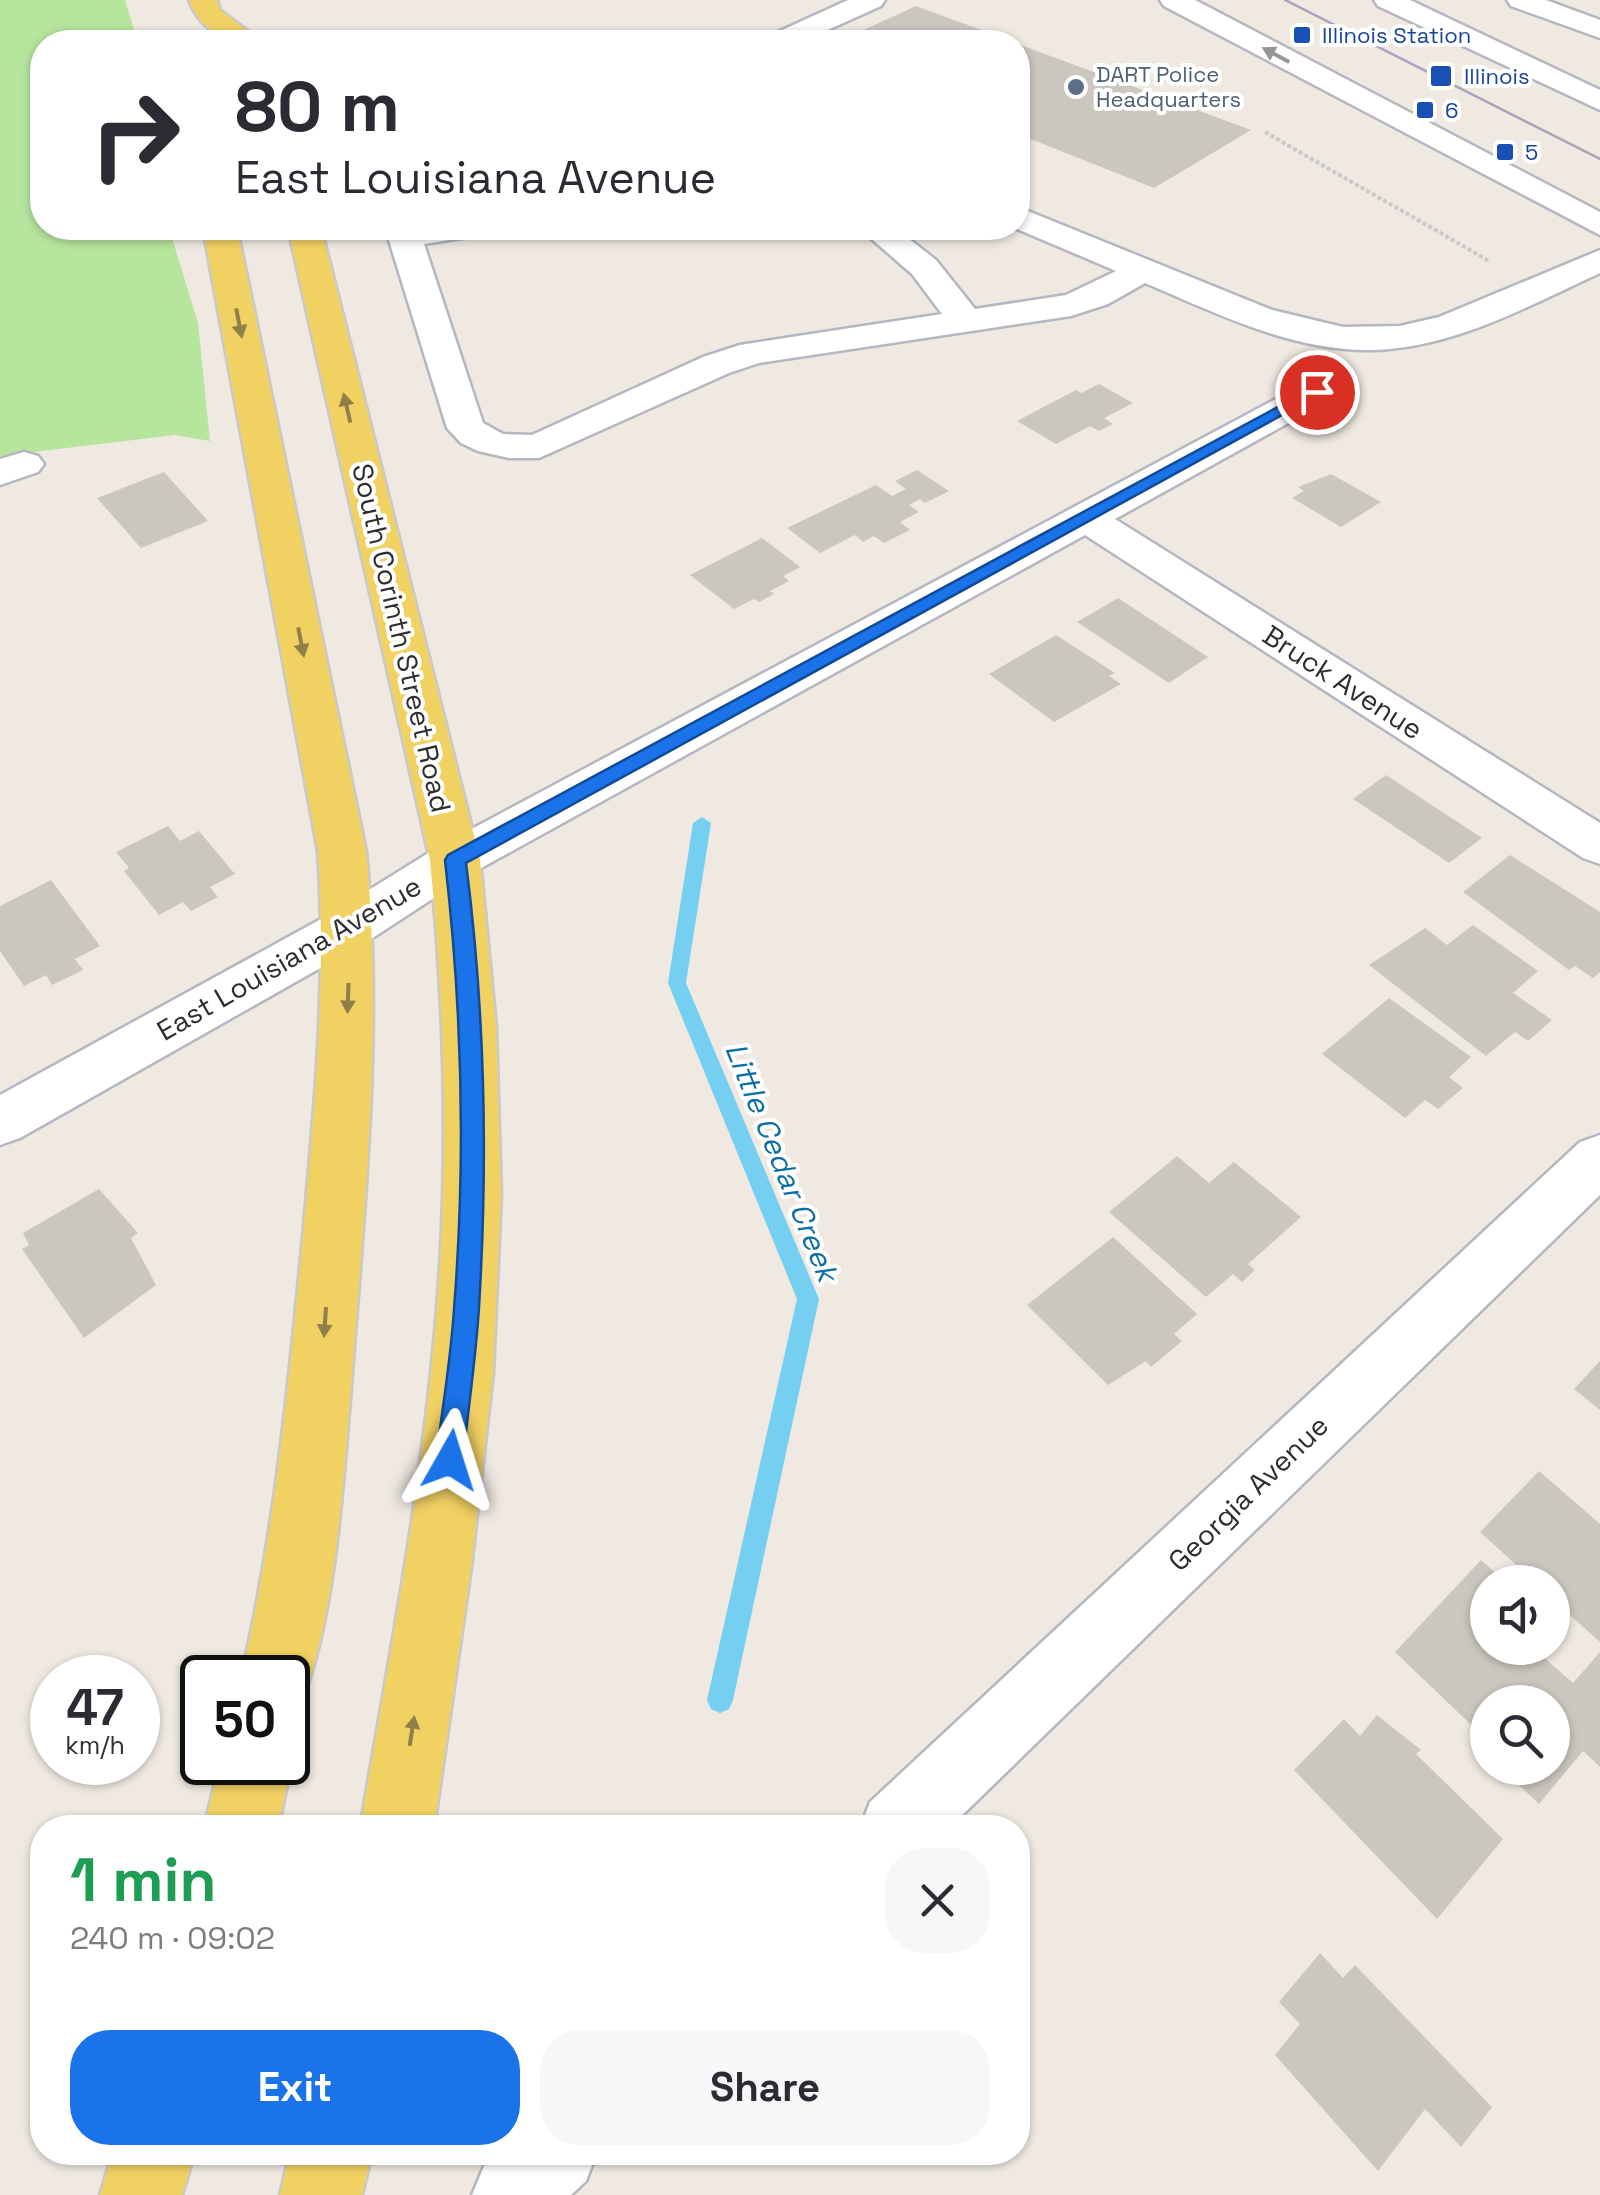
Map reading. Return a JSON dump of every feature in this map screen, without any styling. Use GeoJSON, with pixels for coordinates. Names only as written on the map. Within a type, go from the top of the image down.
{"type":"FeatureCollection","features":[{"type":"Feature","properties":{"kind":"main road"},"geometry":{"type":"LineString","coordinates":[[202,0],[208,14],[232,30]]}},
{"type":"Feature","properties":{"kind":"main road"},"geometry":{"type":"LineString","coordinates":[[240,0],[247,30]]}},
{"type":"Feature","properties":{"kind":"main road"},"geometry":{"type":"LineString","coordinates":[[222,240],[342,851],[350,927],[346,1058],[314,1468],[280,1655]]}},
{"type":"Feature","properties":{"kind":"main road","name":"South Corinth Street Road"},"geometry":{"type":"LineString","coordinates":[[307,240],[455,860],[468,964],[472,1083],[467,1308],[436,1574],[399,1815]]}},
{"type":"Feature","properties":{"kind":"main road"},"geometry":{"type":"LineString","coordinates":[[244,1815],[251,1785]]}},
{"type":"Feature","properties":{"kind":"main road"},"geometry":{"type":"LineString","coordinates":[[141,2195],[150,2165]]}},
{"type":"Feature","properties":{"kind":"main road"},"geometry":{"type":"LineString","coordinates":[[321,2195],[328,2165]]}},
{"type":"Feature","properties":{"kind":"street"},"geometry":{"type":"LineString","coordinates":[[805,30],[871,0]]}},
{"type":"Feature","properties":{"kind":"street"},"geometry":{"type":"LineString","coordinates":[[1174,0],[1600,224]]}},
{"type":"Feature","properties":{"kind":"street"},"geometry":{"type":"LineString","coordinates":[[1388,0],[1600,102]]}},
{"type":"Feature","properties":{"kind":"street"},"geometry":{"type":"LineString","coordinates":[[1522,0],[1596,20]]}},
{"type":"Feature","properties":{"kind":"street"},"geometry":{"type":"LineString","coordinates":[[1030,222],[1289,328],[1357,340],[1446,327],[1600,260]]}},
{"type":"Feature","properties":{"kind":"street"},"geometry":{"type":"LineString","coordinates":[[406,240],[466,428],[482,442],[539,446],[716,365],[753,354],[1071,305],[1096,297],[1143,270]]}},
{"type":"Feature","properties":{"kind":"street"},"geometry":{"type":"LineString","coordinates":[[890,240],[924,267],[966,321]]}},
{"type":"Feature","properties":{"kind":"street","name":"East Louisiana Avenue"},"geometry":{"type":"LineString","coordinates":[[0,1122],[350,927],[455,860],[1317,392]]}},
{"type":"Feature","properties":{"kind":"street","name":"Bruck Avenue"},"geometry":{"type":"LineString","coordinates":[[1086,518],[1600,846]]}},
{"type":"Feature","properties":{"kind":"street","name":"Georgia Avenue"},"geometry":{"type":"LineString","coordinates":[[910,1815],[1600,1159]]}},
{"type":"Feature","properties":{"kind":"street"},"geometry":{"type":"LineString","coordinates":[[513,2195],[544,2165]]}},
{"type":"Feature","properties":{"kind":"path"},"geometry":{"type":"LineString","coordinates":[[1278,128],[1265,132],[1536,288]]}},
{"type":"Feature","properties":{"kind":"green space"},"geometry":{"type":"Polygon","coordinates":[[[0,0],[125,0],[134,30],[30,30],[30,240],[173,240],[198,323],[210,441],[175,435],[0,456],[0,0]]]}},
{"type":"Feature","properties":{"kind":"building"},"geometry":{"type":"Polygon","coordinates":[[[916,6],[981,30],[863,30],[916,6]]]}},
{"type":"Feature","properties":{"kind":"building","name":"DART Police Headquarters"},"geometry":{"type":"Polygon","coordinates":[[[1030,48],[1251,130],[1154,188],[1030,139],[1030,48]]]}},
{"type":"Feature","properties":{"kind":"building"},"geometry":{"type":"Polygon","coordinates":[[[1099,384],[1133,403],[1104,418],[1113,424],[1099,431],[1090,426],[1056,444],[1017,421],[1076,390],[1081,393],[1099,384]]]}},
{"type":"Feature","properties":{"kind":"building"},"geometry":{"type":"Polygon","coordinates":[[[917,470],[949,491],[925,503],[920,499],[909,505],[919,512],[900,522],[910,530],[884,543],[874,536],[863,542],[855,535],[820,553],[787,528],[876,485],[892,496],[906,489],[895,481],[917,470]]]}},
{"type":"Feature","properties":{"kind":"building"},"geometry":{"type":"Polygon","coordinates":[[[164,472],[208,521],[141,548],[97,498],[164,472]]]}},
{"type":"Feature","properties":{"kind":"building"},"geometry":{"type":"Polygon","coordinates":[[[1331,474],[1381,502],[1341,527],[1292,498],[1304,491],[1298,487],[1331,474]]]}},
{"type":"Feature","properties":{"kind":"building"},"geometry":{"type":"Polygon","coordinates":[[[762,538],[800,567],[783,576],[789,581],[759,602],[754,599],[734,609],[690,575],[762,538]]]}},
{"type":"Feature","properties":{"kind":"building"},"geometry":{"type":"Polygon","coordinates":[[[1118,598],[1208,657],[1169,683],[1077,622],[1118,598]]]}},
{"type":"Feature","properties":{"kind":"building"},"geometry":{"type":"Polygon","coordinates":[[[1056,635],[1115,673],[1109,676],[1121,684],[1054,722],[989,674],[1056,635]]]}},
{"type":"Feature","properties":{"kind":"building"},"geometry":{"type":"Polygon","coordinates":[[[1386,775],[1482,838],[1449,863],[1353,799],[1386,775]]]}},
{"type":"Feature","properties":{"kind":"building"},"geometry":{"type":"Polygon","coordinates":[[[168,826],[180,841],[199,831],[235,874],[210,887],[218,897],[191,911],[183,902],[159,915],[124,871],[129,868],[116,852],[168,826]]]}},
{"type":"Feature","properties":{"kind":"building"},"geometry":{"type":"Polygon","coordinates":[[[1510,855],[1600,912],[1600,972],[1593,978],[1575,966],[1569,970],[1463,892],[1510,855]]]}},
{"type":"Feature","properties":{"kind":"building"},"geometry":{"type":"Polygon","coordinates":[[[51,880],[100,946],[75,959],[83,970],[52,985],[46,975],[24,986],[0,951],[0,906],[51,880]]]}},
{"type":"Feature","properties":{"kind":"building"},"geometry":{"type":"Polygon","coordinates":[[[1473,925],[1538,971],[1513,993],[1552,1020],[1528,1041],[1515,1032],[1486,1056],[1369,965],[1425,928],[1447,945],[1473,925]]]}},
{"type":"Feature","properties":{"kind":"building"},"geometry":{"type":"Polygon","coordinates":[[[1389,998],[1471,1057],[1449,1077],[1463,1088],[1438,1109],[1425,1100],[1405,1118],[1322,1054],[1389,998]]]}},
{"type":"Feature","properties":{"kind":"building"},"geometry":{"type":"Polygon","coordinates":[[[1177,1156],[1209,1183],[1234,1162],[1301,1217],[1248,1264],[1255,1270],[1242,1282],[1233,1274],[1206,1297],[1109,1212],[1177,1156]]]}},
{"type":"Feature","properties":{"kind":"building"},"geometry":{"type":"Polygon","coordinates":[[[99,1189],[138,1233],[131,1238],[156,1285],[84,1338],[22,1249],[29,1245],[23,1233],[99,1189]]]}},
{"type":"Feature","properties":{"kind":"building"},"geometry":{"type":"Polygon","coordinates":[[[1113,1237],[1197,1314],[1174,1334],[1182,1341],[1151,1367],[1146,1361],[1108,1385],[1027,1305],[1113,1237]]]}},
{"type":"Feature","properties":{"kind":"building"},"geometry":{"type":"Polygon","coordinates":[[[1600,1361],[1600,1410],[1574,1389],[1600,1361]]]}},
{"type":"Feature","properties":{"kind":"building"},"geometry":{"type":"Polygon","coordinates":[[[1539,1471],[1600,1524],[1600,1642],[1570,1615],[1570,1565],[1516,1565],[1480,1532],[1539,1471]]]}},
{"type":"Feature","properties":{"kind":"building"},"geometry":{"type":"Polygon","coordinates":[[[1470,1572],[1470,1665],[1552,1665],[1573,1683],[1600,1652],[1600,1767],[1583,1751],[1570,1767],[1570,1685],[1470,1685],[1470,1724],[1395,1652],[1470,1572]]]}},
{"type":"Feature","properties":{"kind":"building"},"geometry":{"type":"Polygon","coordinates":[[[1377,1715],[1421,1750],[1416,1754],[1503,1839],[1437,1919],[1294,1770],[1344,1719],[1360,1736],[1377,1715]]]}},
{"type":"Feature","properties":{"kind":"building"},"geometry":{"type":"Polygon","coordinates":[[[1519,1785],[1555,1785],[1539,1804],[1519,1785]]]}},
{"type":"Feature","properties":{"kind":"building"},"geometry":{"type":"Polygon","coordinates":[[[1320,1953],[1343,1978],[1355,1965],[1492,2107],[1461,2147],[1425,2109],[1378,2171],[1275,2055],[1300,2024],[1279,2002],[1320,1953]]]}},
{"type":"Feature","properties":{"kind":"waterway","name":"Little Cedar Creek"},"geometry":{"type":"LineString","coordinates":[[702,823],[677,983],[808,1299],[720,1700]]}},
{"type":"Feature","properties":{"kind":"tram line"},"geometry":{"type":"LineString","coordinates":[[1285,0],[1600,159]]}},
{"type":"Feature","properties":{"kind":"place","name":"Illinois Station"},"geometry":{"type":"Point","coordinates":[1302,35]}},
{"type":"Feature","properties":{"kind":"place","name":"Illinois"},"geometry":{"type":"Point","coordinates":[1441,76]}},
{"type":"Feature","properties":{"kind":"place","name":"DART Police Headquarters"},"geometry":{"type":"Point","coordinates":[1076,87]}},
{"type":"Feature","properties":{"kind":"place","name":"6"},"geometry":{"type":"Point","coordinates":[1425,110]}},
{"type":"Feature","properties":{"kind":"place","name":"5"},"geometry":{"type":"Point","coordinates":[1505,152]}},
{"type":"Feature","properties":{"kind":"route"},"geometry":{"type":"LineString","coordinates":[[450,1460],[467,1308],[472,1103],[468,964],[455,860],[1317,392]]}}]}
